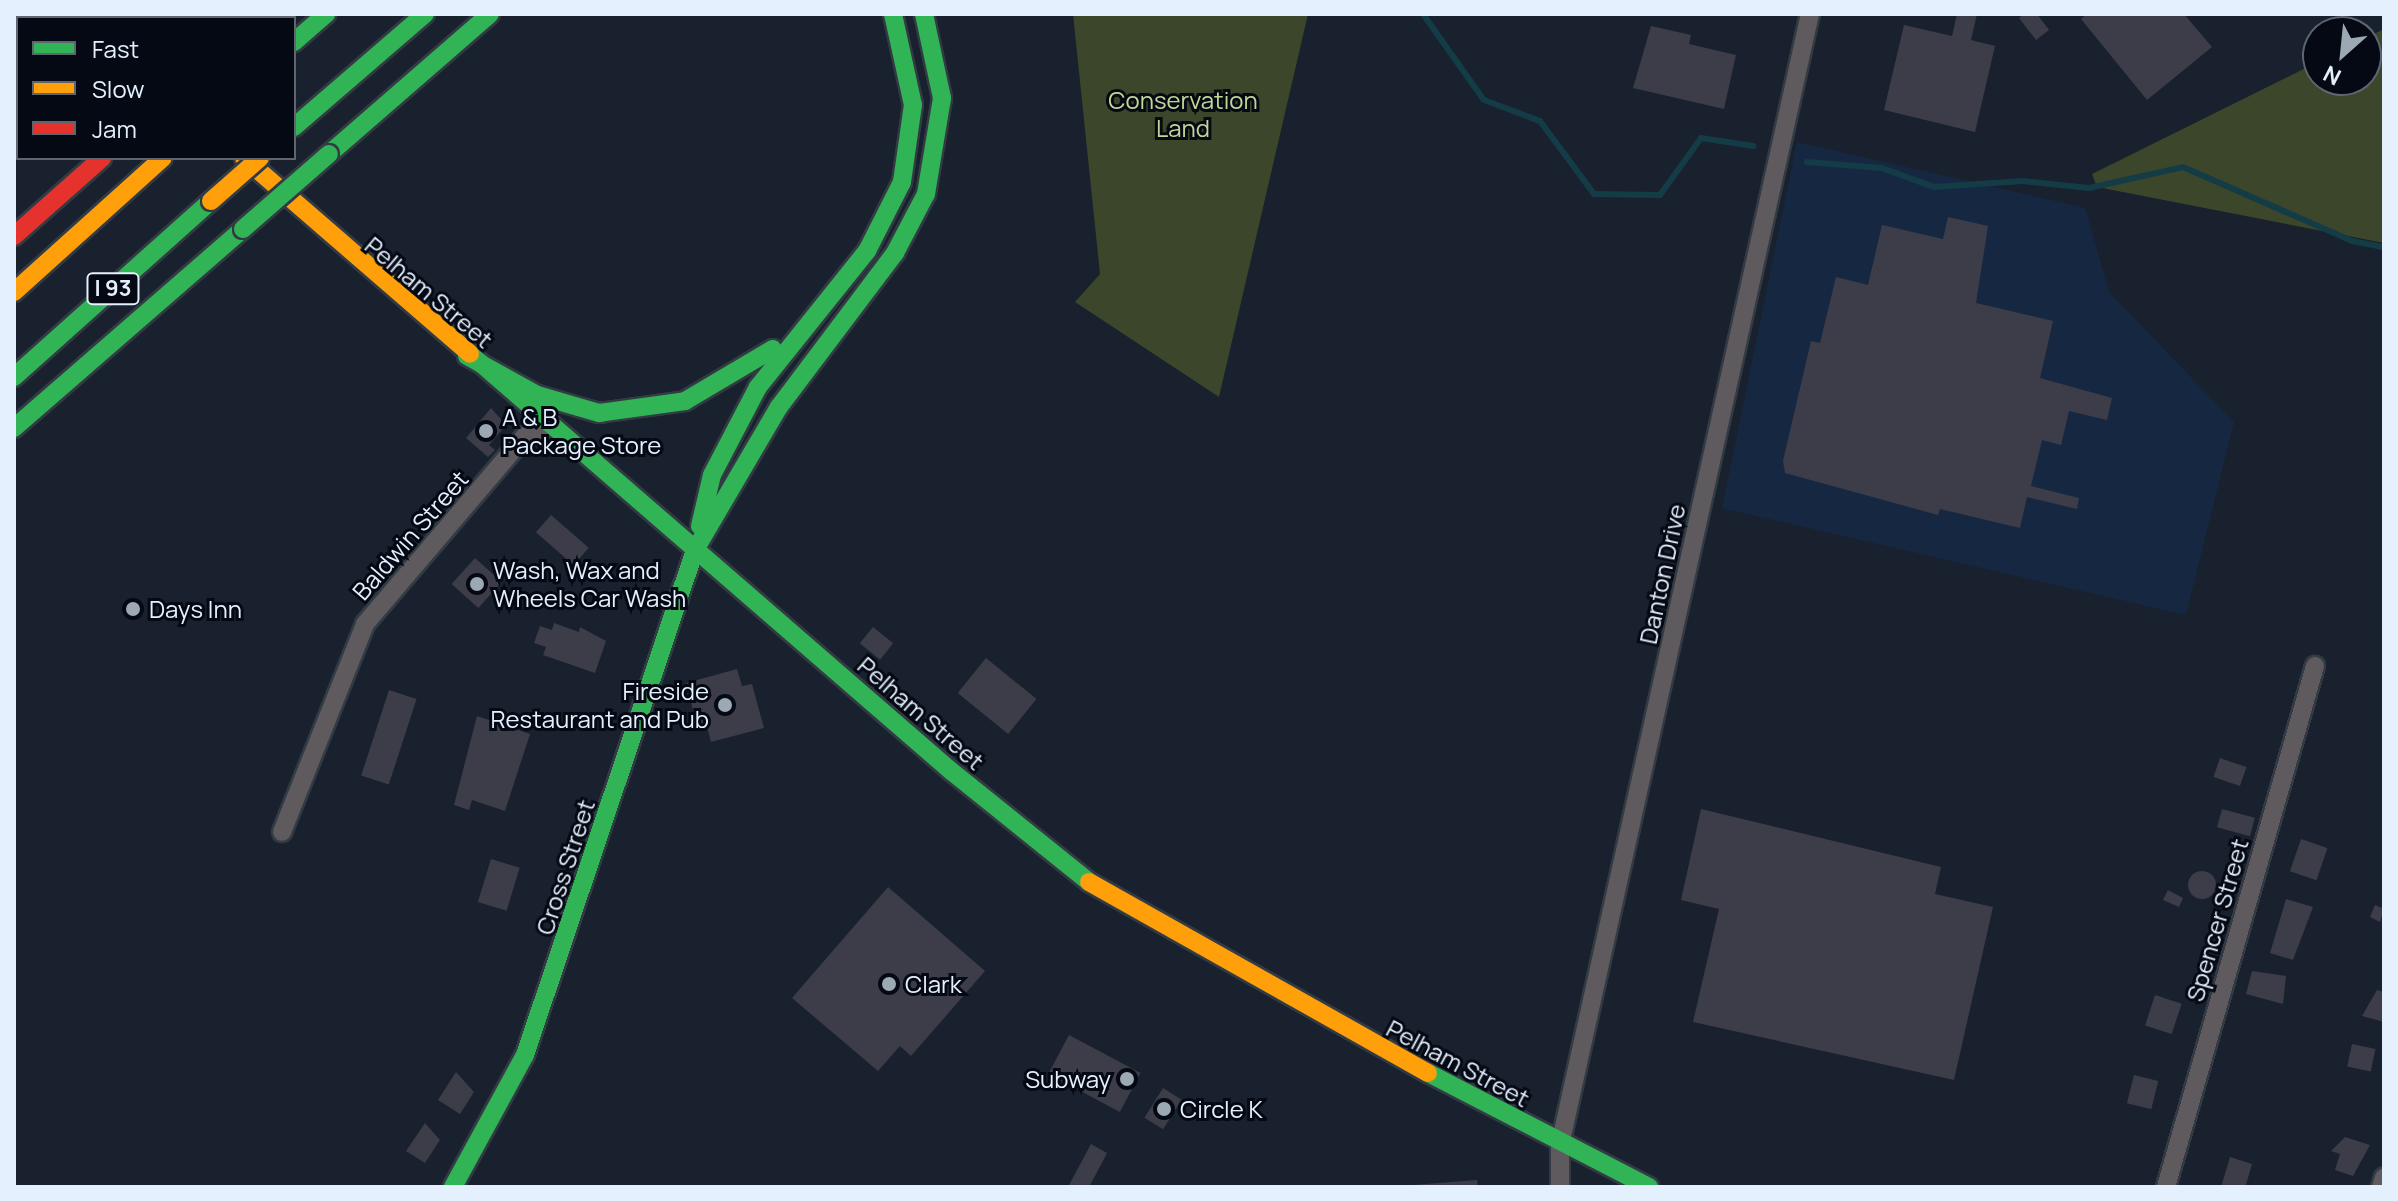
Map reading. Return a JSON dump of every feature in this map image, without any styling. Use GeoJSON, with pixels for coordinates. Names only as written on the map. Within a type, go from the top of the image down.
{"type":"FeatureCollection","features":[{"type":"Feature","properties":{"kind":"main road"},"geometry":{"type":"LineString","coordinates":[[296,40],[326,14]]}},
{"type":"Feature","properties":{"kind":"main road"},"geometry":{"type":"LineString","coordinates":[[296,125],[425,14]]}},
{"type":"Feature","properties":{"kind":"main road"},"geometry":{"type":"LineString","coordinates":[[14,428],[490,14]]}},
{"type":"Feature","properties":{"kind":"main road"},"geometry":{"type":"LineString","coordinates":[[695,550],[718,462],[758,387],[806,320],[867,251],[902,182],[913,105],[893,14]]}},
{"type":"Feature","properties":{"kind":"main road"},"geometry":{"type":"LineString","coordinates":[[695,550],[779,407],[895,253],[926,194],[942,98],[924,14]]}},
{"type":"Feature","properties":{"kind":"main road"},"geometry":{"type":"LineString","coordinates":[[14,236],[100,160]]}},
{"type":"Feature","properties":{"kind":"main road","name":"I 93"},"geometry":{"type":"LineString","coordinates":[[14,292],[161,160]]}},
{"type":"Feature","properties":{"kind":"main road","name":"Pelham Street"},"geometry":{"type":"LineString","coordinates":[[246,160],[467,356],[1110,899],[1560,1145],[1649,1187]]}},
{"type":"Feature","properties":{"kind":"main road","name":"I 93"},"geometry":{"type":"LineString","coordinates":[[14,377],[258,160]]}},
{"type":"Feature","properties":{"kind":"main road"},"geometry":{"type":"LineString","coordinates":[[467,356],[559,404],[599,413],[650,409],[700,395],[745,371],[806,320]]}},
{"type":"Feature","properties":{"kind":"main road"},"geometry":{"type":"LineString","coordinates":[[14,437],[60,388]]}},
{"type":"Feature","properties":{"kind":"main road","name":"Cross Street"},"geometry":{"type":"LineString","coordinates":[[453,1187],[492,1126],[530,1042],[695,550]]}},
{"type":"Feature","properties":{"kind":"street","name":"Danton Drive"},"geometry":{"type":"LineString","coordinates":[[1560,1187],[1560,1145],[1810,14]]}},
{"type":"Feature","properties":{"kind":"street","name":"Baldwin Street"},"geometry":{"type":"LineString","coordinates":[[282,832],[365,624],[526,435],[551,426]]}},
{"type":"Feature","properties":{"kind":"street","name":"Spencer Street"},"geometry":{"type":"LineString","coordinates":[[2166,1187],[2315,666]]}},
{"type":"Feature","properties":{"kind":"street"},"geometry":{"type":"LineString","coordinates":[[2381,1187],[2384,1177]]}},
{"type":"Feature","properties":{"kind":"shaded area"},"geometry":{"type":"Polygon","coordinates":[[[1797,142],[2085,208],[2109,292],[2234,422],[2186,615],[1722,508],[1797,142]]]}},
{"type":"Feature","properties":{"kind":"green space","name":"Conservation Land"},"geometry":{"type":"Polygon","coordinates":[[[1073,14],[1308,14],[1219,397],[1075,302],[1100,274],[1073,14]]]}},
{"type":"Feature","properties":{"kind":"green space"},"geometry":{"type":"Polygon","coordinates":[[[2382,30],[2384,243],[2097,187],[2092,174],[2302,70],[2302,96],[2382,96],[2382,30]]]}},
{"type":"Feature","properties":{"kind":"building"},"geometry":{"type":"Polygon","coordinates":[[[1957,14],[1977,14],[1971,40],[1995,46],[1975,132],[1884,110],[1904,25],[1952,36],[1957,14]]]}},
{"type":"Feature","properties":{"kind":"building"},"geometry":{"type":"Polygon","coordinates":[[[2024,14],[2037,14],[2049,30],[2036,40],[2019,18],[2024,14]]]}},
{"type":"Feature","properties":{"kind":"building"},"geometry":{"type":"Polygon","coordinates":[[[2087,14],[2184,14],[2212,47],[2147,100],[2081,19],[2087,14]]]}},
{"type":"Feature","properties":{"kind":"building"},"geometry":{"type":"Polygon","coordinates":[[[1651,26],[1691,35],[1689,44],[1736,55],[1724,109],[1633,88],[1651,26]]]}},
{"type":"Feature","properties":{"kind":"building"},"geometry":{"type":"Polygon","coordinates":[[[1948,217],[1988,226],[1976,303],[2053,321],[2040,378],[2112,398],[2107,420],[2069,411],[2061,445],[2042,440],[2031,486],[2079,498],[2077,509],[2027,497],[2020,528],[1940,509],[1938,515],[1785,473],[1783,461],[1811,341],[1820,343],[1836,277],[1868,285],[1882,225],[1943,239],[1948,217]]]}},
{"type":"Feature","properties":{"kind":"building","name":"A & B Package Store"},"geometry":{"type":"Polygon","coordinates":[[[491,408],[506,425],[489,445],[495,450],[488,457],[466,438],[491,408]]]}},
{"type":"Feature","properties":{"kind":"building"},"geometry":{"type":"Polygon","coordinates":[[[551,515],[589,548],[574,565],[536,532],[551,515]]]}},
{"type":"Feature","properties":{"kind":"building","name":"Wash, Wax and Wheels Car Wash"},"geometry":{"type":"Polygon","coordinates":[[[475,558],[502,582],[478,608],[452,584],[475,558]]]}},
{"type":"Feature","properties":{"kind":"building"},"geometry":{"type":"Polygon","coordinates":[[[554,623],[579,632],[580,627],[606,641],[595,673],[543,655],[546,647],[534,643],[540,626],[552,630],[554,623]]]}},
{"type":"Feature","properties":{"kind":"building"},"geometry":{"type":"Polygon","coordinates":[[[873,627],[893,643],[880,660],[860,643],[873,627]]]}},
{"type":"Feature","properties":{"kind":"building"},"geometry":{"type":"Polygon","coordinates":[[[986,658],[1037,699],[1008,734],[958,693],[986,658]]]}},
{"type":"Feature","properties":{"kind":"building","name":"Fireside Restaurant and Pub"},"geometry":{"type":"Polygon","coordinates":[[[737,669],[742,686],[752,684],[764,728],[711,742],[706,723],[697,726],[686,683],[737,669]]]}},
{"type":"Feature","properties":{"kind":"building"},"geometry":{"type":"Polygon","coordinates":[[[389,690],[417,699],[389,785],[361,776],[389,690]]]}},
{"type":"Feature","properties":{"kind":"building"},"geometry":{"type":"Polygon","coordinates":[[[477,716],[530,734],[505,811],[472,800],[469,810],[454,805],[477,716]]]}},
{"type":"Feature","properties":{"kind":"building"},"geometry":{"type":"Polygon","coordinates":[[[2220,758],[2246,767],[2240,786],[2213,777],[2220,758]]]}},
{"type":"Feature","properties":{"kind":"building"},"geometry":{"type":"Polygon","coordinates":[[[1701,809],[1941,867],[1935,894],[1993,907],[1954,1080],[1693,1022],[1719,909],[1681,900],[1701,809]]]}},
{"type":"Feature","properties":{"kind":"building"},"geometry":{"type":"Polygon","coordinates":[[[2222,809],[2255,818],[2250,836],[2217,827],[2222,809]]]}},
{"type":"Feature","properties":{"kind":"building"},"geometry":{"type":"Polygon","coordinates":[[[2301,839],[2327,848],[2316,880],[2290,871],[2301,839]]]}},
{"type":"Feature","properties":{"kind":"building"},"geometry":{"type":"Polygon","coordinates":[[[491,859],[520,868],[507,911],[478,902],[491,859]]]}},
{"type":"Feature","properties":{"kind":"building"},"geometry":{"type":"Polygon","coordinates":[[[2202,871],[2212,875],[2216,885],[2212,895],[2202,899],[2192,895],[2188,885],[2192,875],[2202,871]]]}},
{"type":"Feature","properties":{"kind":"building","name":"Clark"},"geometry":{"type":"Polygon","coordinates":[[[888,887],[985,971],[911,1056],[900,1046],[878,1071],[792,998],[888,887]]]}},
{"type":"Feature","properties":{"kind":"building"},"geometry":{"type":"Polygon","coordinates":[[[2168,890],[2183,898],[2179,907],[2163,900],[2168,890]]]}},
{"type":"Feature","properties":{"kind":"building"},"geometry":{"type":"Polygon","coordinates":[[[2286,899],[2313,907],[2293,960],[2270,953],[2286,899]]]}},
{"type":"Feature","properties":{"kind":"building"},"geometry":{"type":"Polygon","coordinates":[[[2375,905],[2384,909],[2380,922],[2370,917],[2375,905]]]}},
{"type":"Feature","properties":{"kind":"building"},"geometry":{"type":"Polygon","coordinates":[[[2252,971],[2286,976],[2283,1004],[2246,994],[2252,971]]]}},
{"type":"Feature","properties":{"kind":"building"},"geometry":{"type":"Polygon","coordinates":[[[2377,990],[2384,992],[2384,1022],[2362,1016],[2377,990]]]}},
{"type":"Feature","properties":{"kind":"building"},"geometry":{"type":"Polygon","coordinates":[[[2155,995],[2182,1004],[2172,1034],[2145,1025],[2155,995]]]}},
{"type":"Feature","properties":{"kind":"building","name":"Circle K"},"geometry":{"type":"Polygon","coordinates":[[[1069,1035],[1141,1073],[1120,1112],[1048,1074],[1069,1035]]]}},
{"type":"Feature","properties":{"kind":"building"},"geometry":{"type":"Polygon","coordinates":[[[2352,1044],[2375,1049],[2371,1071],[2347,1066],[2352,1044]]]}},
{"type":"Feature","properties":{"kind":"building"},"geometry":{"type":"Polygon","coordinates":[[[456,1072],[474,1092],[460,1114],[438,1100],[456,1072]]]}},
{"type":"Feature","properties":{"kind":"building"},"geometry":{"type":"Polygon","coordinates":[[[2134,1075],[2158,1081],[2151,1109],[2127,1103],[2134,1075]]]}},
{"type":"Feature","properties":{"kind":"building","name":"Circle K"},"geometry":{"type":"Polygon","coordinates":[[[1163,1088],[1182,1100],[1163,1129],[1144,1118],[1163,1088]]]}},
{"type":"Feature","properties":{"kind":"building"},"geometry":{"type":"Polygon","coordinates":[[[425,1123],[440,1140],[425,1163],[406,1151],[425,1123]]]}},
{"type":"Feature","properties":{"kind":"building"},"geometry":{"type":"Polygon","coordinates":[[[2345,1137],[2370,1145],[2353,1176],[2335,1170],[2340,1154],[2331,1151],[2345,1137]]]}},
{"type":"Feature","properties":{"kind":"building"},"geometry":{"type":"Polygon","coordinates":[[[1091,1144],[1107,1153],[1095,1176],[1089,1187],[1068,1187],[1091,1144]]]}},
{"type":"Feature","properties":{"kind":"building"},"geometry":{"type":"Polygon","coordinates":[[[2230,1157],[2252,1164],[2246,1185],[2221,1187],[2230,1157]]]}},
{"type":"Feature","properties":{"kind":"building"},"geometry":{"type":"Polygon","coordinates":[[[1477,1180],[1478,1187],[1413,1187],[1413,1185],[1477,1180]]]}},
{"type":"Feature","properties":{"kind":"waterway"},"geometry":{"type":"LineString","coordinates":[[1423,14],[1484,100],[1540,121],[1594,194],[1660,195],[1701,138],[1753,146]]}},
{"type":"Feature","properties":{"kind":"waterway"},"geometry":{"type":"LineString","coordinates":[[1807,162],[1882,168],[1934,187],[2023,181],[2089,188],[2183,167],[2352,241],[2384,247]]}},
{"type":"Feature","properties":{"kind":"traffic: fast"},"geometry":{"type":"LineString","coordinates":[[296,40],[326,14]]}},
{"type":"Feature","properties":{"kind":"traffic: fast"},"geometry":{"type":"LineString","coordinates":[[296,125],[425,14]]}},
{"type":"Feature","properties":{"kind":"traffic: fast"},"geometry":{"type":"LineString","coordinates":[[329,154],[490,14]]}},
{"type":"Feature","properties":{"kind":"traffic: fast"},"geometry":{"type":"LineString","coordinates":[[700,526],[712,475],[758,387],[867,251],[902,182],[913,105],[893,14]]}},
{"type":"Feature","properties":{"kind":"traffic: fast"},"geometry":{"type":"LineString","coordinates":[[695,550],[779,407],[895,253],[926,194],[942,98],[924,14]]}},
{"type":"Feature","properties":{"kind":"traffic: fast"},"geometry":{"type":"LineString","coordinates":[[243,229],[329,154]]}},
{"type":"Feature","properties":{"kind":"traffic: fast"},"geometry":{"type":"LineString","coordinates":[[14,377],[211,201]]}},
{"type":"Feature","properties":{"kind":"traffic: fast"},"geometry":{"type":"LineString","coordinates":[[14,428],[243,229]]}},
{"type":"Feature","properties":{"kind":"traffic: fast"},"geometry":{"type":"LineString","coordinates":[[467,356],[537,395],[599,413],[685,401],[773,349]]}},
{"type":"Feature","properties":{"kind":"traffic: fast"},"geometry":{"type":"LineString","coordinates":[[470,354],[951,771],[1089,882]]}},
{"type":"Feature","properties":{"kind":"traffic: fast"},"geometry":{"type":"LineString","coordinates":[[453,1187],[525,1055],[695,550]]}},
{"type":"Feature","properties":{"kind":"traffic: fast"},"geometry":{"type":"LineString","coordinates":[[1428,1073],[1649,1187]]}},
{"type":"Feature","properties":{"kind":"traffic: slow"},"geometry":{"type":"LineString","coordinates":[[14,292],[161,160]]}},
{"type":"Feature","properties":{"kind":"traffic: slow"},"geometry":{"type":"LineString","coordinates":[[246,160],[470,354]]}},
{"type":"Feature","properties":{"kind":"traffic: slow"},"geometry":{"type":"LineString","coordinates":[[211,201],[258,160]]}},
{"type":"Feature","properties":{"kind":"traffic: slow"},"geometry":{"type":"LineString","coordinates":[[1089,882],[1428,1073]]}},
{"type":"Feature","properties":{"kind":"traffic: jam"},"geometry":{"type":"LineString","coordinates":[[14,236],[100,160]]}},
{"type":"Feature","properties":{"kind":"place","name":"A & B Package Store"},"geometry":{"type":"Point","coordinates":[486,431]}},
{"type":"Feature","properties":{"kind":"place","name":"Wash, Wax and Wheels Car Wash"},"geometry":{"type":"Point","coordinates":[477,584]}},
{"type":"Feature","properties":{"kind":"place","name":"Days Inn"},"geometry":{"type":"Point","coordinates":[133,609]}},
{"type":"Feature","properties":{"kind":"place","name":"Fireside Restaurant and Pub"},"geometry":{"type":"Point","coordinates":[725,705]}},
{"type":"Feature","properties":{"kind":"place","name":"Clark"},"geometry":{"type":"Point","coordinates":[889,984]}},
{"type":"Feature","properties":{"kind":"place","name":"Subway"},"geometry":{"type":"Point","coordinates":[1127,1079]}},
{"type":"Feature","properties":{"kind":"place","name":"Circle K"},"geometry":{"type":"Point","coordinates":[1164,1109]}}]}
